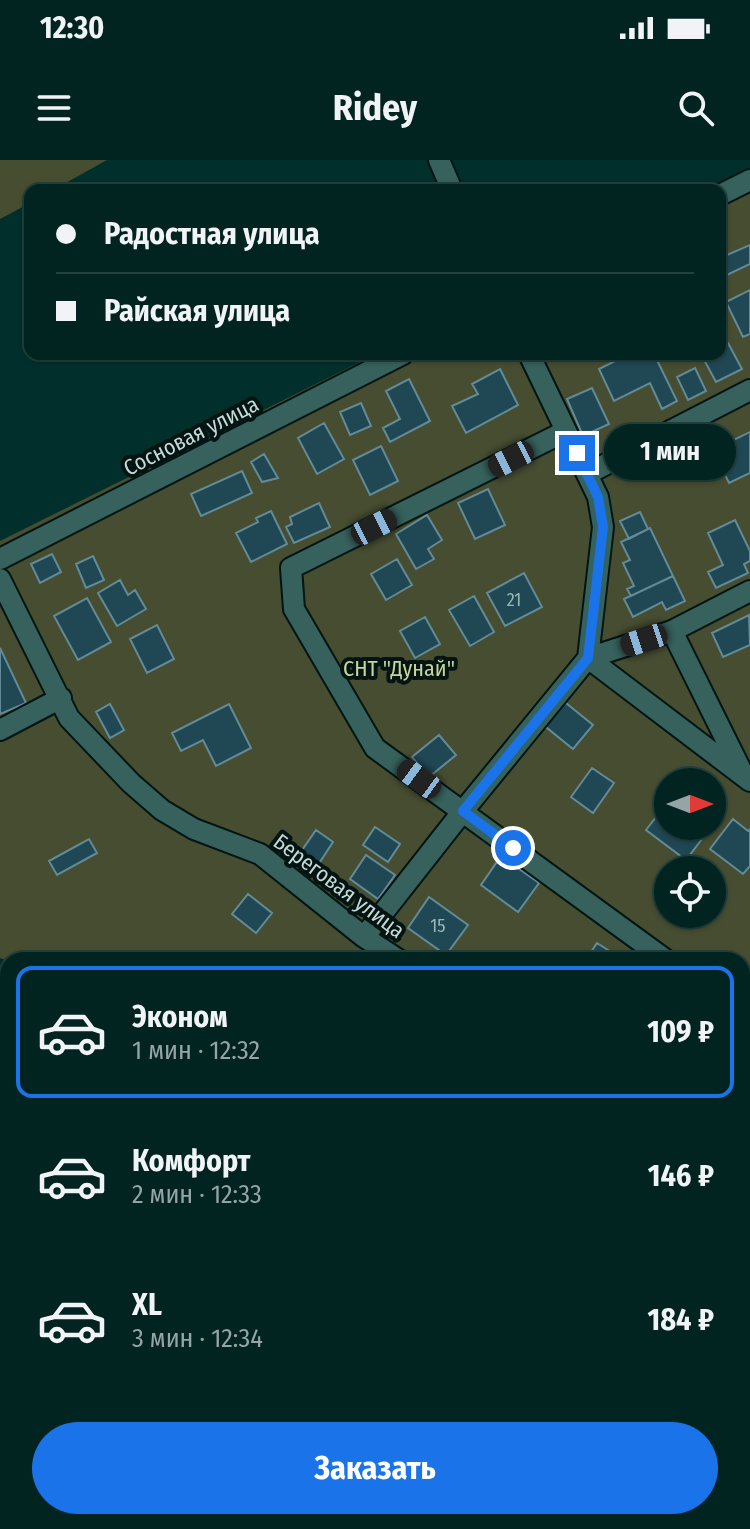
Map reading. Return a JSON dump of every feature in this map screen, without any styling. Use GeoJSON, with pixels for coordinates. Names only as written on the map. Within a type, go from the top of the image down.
{"type":"FeatureCollection","features":[{"type":"Feature","properties":{"kind":"street"},"geometry":{"type":"LineString","coordinates":[[439,160],[449,184]]}},
{"type":"Feature","properties":{"kind":"street"},"geometry":{"type":"LineString","coordinates":[[726,192],[750,180]]}},
{"type":"Feature","properties":{"kind":"street","name":"Сосновая улица"},"geometry":{"type":"LineString","coordinates":[[0,559],[391,360]]}},
{"type":"Feature","properties":{"kind":"street"},"geometry":{"type":"LineString","coordinates":[[364,937],[588,658],[603,527],[598,497],[532,360]]}},
{"type":"Feature","properties":{"kind":"street"},"geometry":{"type":"LineString","coordinates":[[587,474],[750,390]]}},
{"type":"Feature","properties":{"kind":"street"},"geometry":{"type":"LineString","coordinates":[[566,431],[291,568],[294,609],[375,748],[655,952]]}},
{"type":"Feature","properties":{"kind":"street","name":"Береговая улица"},"geometry":{"type":"LineString","coordinates":[[0,579],[69,718],[131,783],[162,810],[194,829],[260,854],[387,952]]}},
{"type":"Feature","properties":{"kind":"street"},"geometry":{"type":"LineString","coordinates":[[588,658],[672,631],[750,591]]}},
{"type":"Feature","properties":{"kind":"street"},"geometry":{"type":"LineString","coordinates":[[672,631],[748,779]]}},
{"type":"Feature","properties":{"kind":"street"},"geometry":{"type":"LineString","coordinates":[[588,658],[748,779]]}},
{"type":"Feature","properties":{"kind":"street"},"geometry":{"type":"LineString","coordinates":[[0,730],[61,698]]}},
{"type":"Feature","properties":{"kind":"green space"},"geometry":{"type":"Polygon","coordinates":[[[0,160],[107,160],[64,184],[24,184],[24,206],[0,219],[0,160]]]}},
{"type":"Feature","properties":{"kind":"green space","name":"СНТ \"Дунай\""},"geometry":{"type":"Polygon","coordinates":[[[750,168],[750,952],[0,952],[0,541],[364,360],[726,360],[726,184],[718,184],[750,168]]]}},
{"type":"Feature","properties":{"kind":"building"},"geometry":{"type":"Polygon","coordinates":[[[750,245],[750,264],[727,275],[726,255],[750,245]]]}},
{"type":"Feature","properties":{"kind":"building"},"geometry":{"type":"Polygon","coordinates":[[[750,290],[750,334],[743,337],[726,302],[750,290]]]}},
{"type":"Feature","properties":{"kind":"building"},"geometry":{"type":"Polygon","coordinates":[[[726,344],[742,369],[716,382],[704,360],[726,360],[726,344]]]}},
{"type":"Feature","properties":{"kind":"building"},"geometry":{"type":"Polygon","coordinates":[[[617,360],[657,360],[677,401],[662,409],[650,383],[614,401],[599,369],[617,360]]]}},
{"type":"Feature","properties":{"kind":"building"},"geometry":{"type":"Polygon","coordinates":[[[695,368],[706,391],[688,400],[677,377],[695,368]]]}},
{"type":"Feature","properties":{"kind":"building"},"geometry":{"type":"Polygon","coordinates":[[[500,369],[518,405],[466,433],[452,406],[478,394],[472,384],[500,369]]]}},
{"type":"Feature","properties":{"kind":"building"},"geometry":{"type":"Polygon","coordinates":[[[409,379],[430,421],[390,442],[383,428],[400,419],[386,391],[409,379]]]}},
{"type":"Feature","properties":{"kind":"building"},"geometry":{"type":"Polygon","coordinates":[[[592,388],[609,424],[583,436],[567,399],[592,388]]]}},
{"type":"Feature","properties":{"kind":"building"},"geometry":{"type":"Polygon","coordinates":[[[361,403],[371,426],[350,435],[340,412],[361,403]]]}},
{"type":"Feature","properties":{"kind":"building"},"geometry":{"type":"Polygon","coordinates":[[[324,423],[344,459],[317,474],[298,438],[324,423]]]}},
{"type":"Feature","properties":{"kind":"building"},"geometry":{"type":"Polygon","coordinates":[[[750,432],[750,473],[729,483],[713,450],[750,432]]]}},
{"type":"Feature","properties":{"kind":"building"},"geometry":{"type":"Polygon","coordinates":[[[381,446],[398,481],[370,495],[353,460],[381,446]]]}},
{"type":"Feature","properties":{"kind":"building"},"geometry":{"type":"Polygon","coordinates":[[[264,454],[278,478],[262,482],[251,462],[264,454]]]}},
{"type":"Feature","properties":{"kind":"building"},"geometry":{"type":"Polygon","coordinates":[[[242,471],[252,493],[201,516],[191,494],[242,471]]]}},
{"type":"Feature","properties":{"kind":"building"},"geometry":{"type":"Polygon","coordinates":[[[488,489],[505,525],[475,539],[458,503],[488,489]]]}},
{"type":"Feature","properties":{"kind":"building"},"geometry":{"type":"Polygon","coordinates":[[[319,503],[330,527],[294,543],[286,527],[292,524],[290,517],[319,503]]]}},
{"type":"Feature","properties":{"kind":"building"},"geometry":{"type":"Polygon","coordinates":[[[271,511],[287,544],[251,562],[236,533],[271,511]]]}},
{"type":"Feature","properties":{"kind":"building"},"geometry":{"type":"Polygon","coordinates":[[[640,512],[648,529],[629,539],[620,521],[640,512]]]}},
{"type":"Feature","properties":{"kind":"building"},"geometry":{"type":"Polygon","coordinates":[[[427,515],[442,540],[428,549],[434,559],[416,569],[396,534],[427,515]]]}},
{"type":"Feature","properties":{"kind":"building"},"geometry":{"type":"Polygon","coordinates":[[[735,520],[750,551],[750,561],[744,564],[748,573],[716,588],[708,572],[723,565],[708,533],[735,520]]]}},
{"type":"Feature","properties":{"kind":"building"},"geometry":{"type":"Polygon","coordinates":[[[650,528],[673,576],[631,596],[627,589],[634,586],[623,563],[630,560],[621,542],[650,528]]]}},
{"type":"Feature","properties":{"kind":"building"},"geometry":{"type":"Polygon","coordinates":[[[52,554],[61,572],[40,583],[31,564],[52,554]]]}},
{"type":"Feature","properties":{"kind":"building"},"geometry":{"type":"Polygon","coordinates":[[[93,556],[104,580],[86,588],[76,564],[93,556]]]}},
{"type":"Feature","properties":{"kind":"building"},"geometry":{"type":"Polygon","coordinates":[[[397,559],[412,585],[386,600],[371,574],[397,559]]]}},
{"type":"Feature","properties":{"kind":"building"},"geometry":{"type":"Polygon","coordinates":[[[524,573],[542,607],[505,626],[487,593],[524,573]]]}},
{"type":"Feature","properties":{"kind":"building"},"geometry":{"type":"Polygon","coordinates":[[[673,576],[685,601],[666,610],[662,602],[633,617],[624,599],[673,576]]]}},
{"type":"Feature","properties":{"kind":"building"},"geometry":{"type":"Polygon","coordinates":[[[120,580],[128,595],[135,590],[146,609],[117,626],[98,593],[120,580]]]}},
{"type":"Feature","properties":{"kind":"building"},"geometry":{"type":"Polygon","coordinates":[[[474,596],[494,632],[470,646],[449,610],[474,596]]]}},
{"type":"Feature","properties":{"kind":"building"},"geometry":{"type":"Polygon","coordinates":[[[87,598],[111,642],[78,660],[54,616],[87,598]]]}},
{"type":"Feature","properties":{"kind":"building"},"geometry":{"type":"Polygon","coordinates":[[[749,615],[750,645],[723,657],[712,633],[749,615]]]}},
{"type":"Feature","properties":{"kind":"building"},"geometry":{"type":"Polygon","coordinates":[[[425,617],[440,644],[415,658],[400,631],[425,617]]]}},
{"type":"Feature","properties":{"kind":"building"},"geometry":{"type":"Polygon","coordinates":[[[157,625],[174,659],[147,673],[130,639],[157,625]]]}},
{"type":"Feature","properties":{"kind":"building"},"geometry":{"type":"Polygon","coordinates":[[[0,648],[26,703],[0,714],[0,648]]]}},
{"type":"Feature","properties":{"kind":"building"},"geometry":{"type":"Polygon","coordinates":[[[561,699],[593,725],[573,749],[541,723],[561,699]]]}},
{"type":"Feature","properties":{"kind":"building"},"geometry":{"type":"Polygon","coordinates":[[[110,704],[124,730],[110,738],[96,712],[110,704]]]}},
{"type":"Feature","properties":{"kind":"building"},"geometry":{"type":"Polygon","coordinates":[[[229,704],[251,748],[216,766],[203,740],[181,751],[172,733],[229,704]]]}},
{"type":"Feature","properties":{"kind":"building"},"geometry":{"type":"Polygon","coordinates":[[[439,735],[456,755],[429,777],[412,757],[439,735]]]}},
{"type":"Feature","properties":{"kind":"building"},"geometry":{"type":"Polygon","coordinates":[[[592,768],[614,783],[593,813],[571,797],[592,768]]]}},
{"type":"Feature","properties":{"kind":"building"},"geometry":{"type":"Polygon","coordinates":[[[733,819],[748,831],[750,829],[750,866],[743,874],[726,861],[726,856],[719,856],[710,849],[717,840],[726,840],[726,828],[733,819]]]}},
{"type":"Feature","properties":{"kind":"building"},"geometry":{"type":"Polygon","coordinates":[[[654,820],[654,836],[646,830],[654,820]]]}},
{"type":"Feature","properties":{"kind":"building"},"geometry":{"type":"Polygon","coordinates":[[[375,827],[400,844],[388,862],[363,845],[375,827]]]}},
{"type":"Feature","properties":{"kind":"building"},"geometry":{"type":"Polygon","coordinates":[[[316,830],[333,842],[316,868],[298,856],[316,830]]]}},
{"type":"Feature","properties":{"kind":"building"},"geometry":{"type":"Polygon","coordinates":[[[89,839],[97,853],[57,875],[49,861],[89,839]]]}},
{"type":"Feature","properties":{"kind":"building"},"geometry":{"type":"Polygon","coordinates":[[[659,840],[701,840],[689,856],[681,856],[659,840]]]}},
{"type":"Feature","properties":{"kind":"building"},"geometry":{"type":"Polygon","coordinates":[[[366,855],[395,875],[378,899],[350,879],[366,855]]]}},
{"type":"Feature","properties":{"kind":"building"},"geometry":{"type":"Polygon","coordinates":[[[501,856],[539,883],[518,912],[481,885],[501,856]]]}},
{"type":"Feature","properties":{"kind":"building"},"geometry":{"type":"Polygon","coordinates":[[[248,894],[272,913],[256,933],[232,914],[248,894]]]}},
{"type":"Feature","properties":{"kind":"building"},"geometry":{"type":"Polygon","coordinates":[[[429,897],[468,925],[448,952],[442,952],[408,928],[429,897]]]}},
{"type":"Feature","properties":{"kind":"building"},"geometry":{"type":"Polygon","coordinates":[[[597,943],[611,952],[591,952],[597,943]]]}},
{"type":"Feature","properties":{"kind":"route"},"geometry":{"type":"LineString","coordinates":[[513,848],[463,811],[588,658],[603,527],[598,497],[577,453]]}}]}
